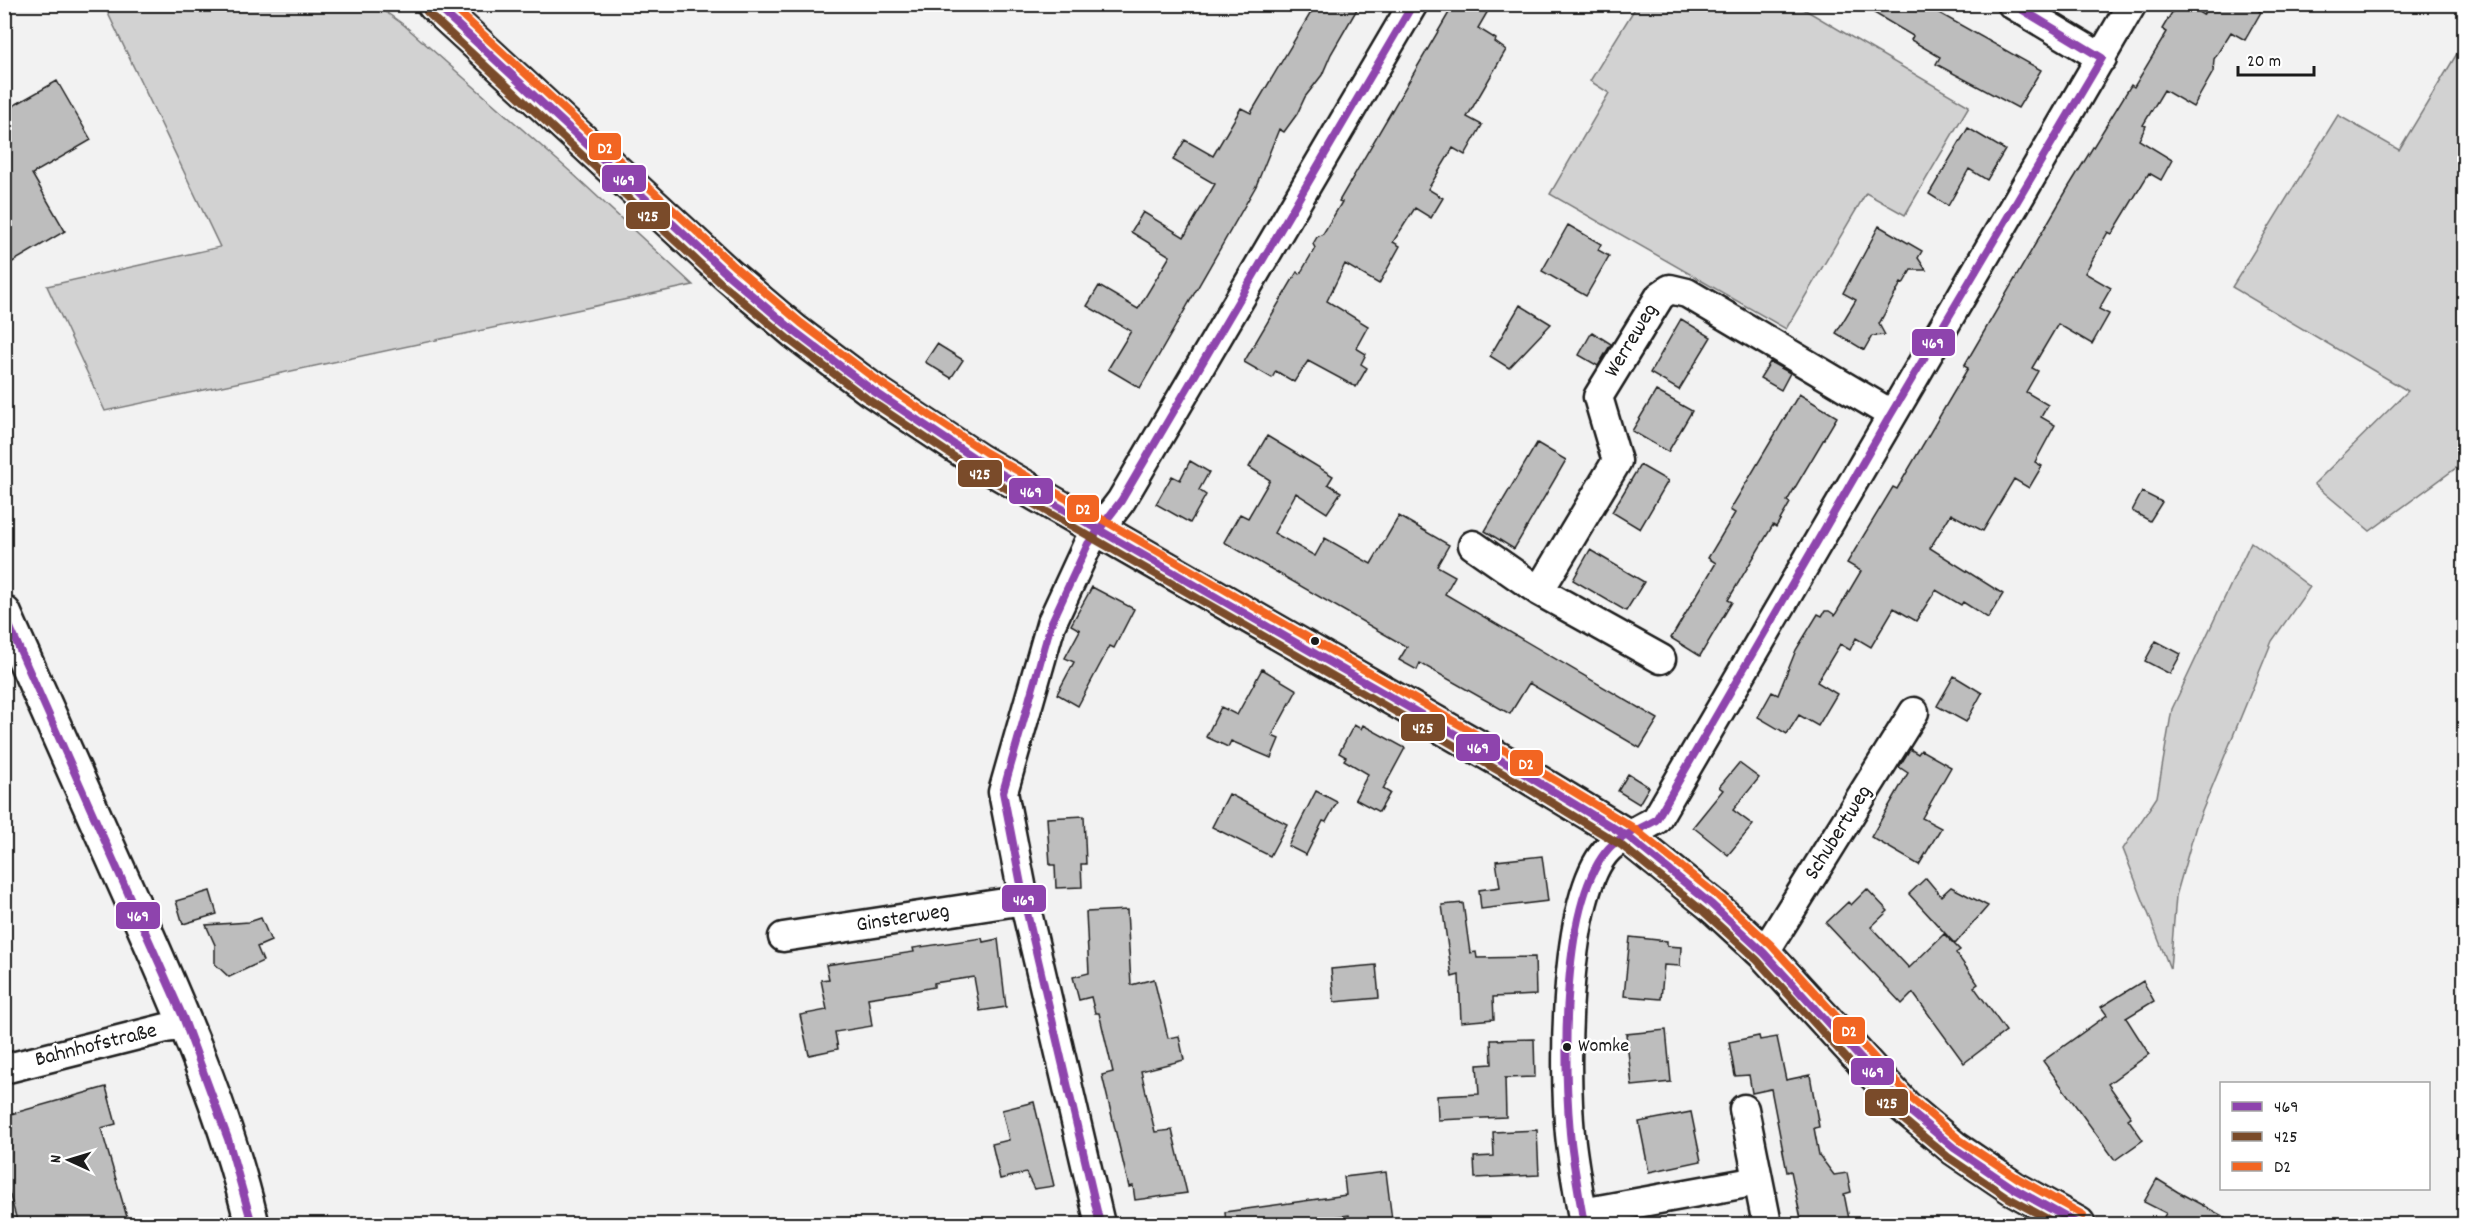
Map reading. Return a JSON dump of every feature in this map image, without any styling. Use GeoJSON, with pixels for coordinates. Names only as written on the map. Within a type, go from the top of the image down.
{"type":"FeatureCollection","features":[{"type":"Feature","properties":{"kind":"main road"},"geometry":{"type":"LineString","coordinates":[[434,4],[728,275],[794,331],[872,390],[979,461],[1523,773],[1627,836],[1711,903],[1764,953],[1905,1107],[1954,1148],[2013,1188],[2078,1224]]}},
{"type":"Feature","properties":{"kind":"main road"},"geometry":{"type":"LineString","coordinates":[[4,613],[188,1025],[240,1172],[252,1224]]}},
{"type":"Feature","properties":{"kind":"street"},"geometry":{"type":"LineString","coordinates":[[1100,1224],[1024,900],[1003,792],[1051,624],[1088,544],[1121,501],[1413,4]]}},
{"type":"Feature","properties":{"kind":"street"},"geometry":{"type":"LineString","coordinates":[[2012,4],[2102,58]]}},
{"type":"Feature","properties":{"kind":"street"},"geometry":{"type":"LineString","coordinates":[[1758,1180],[1583,1219],[1570,1135],[1568,1048],[1575,931],[1583,897],[1595,868],[1608,849],[1656,820],[2132,4]]}},
{"type":"Feature","properties":{"kind":"street","name":"Werreweg"},"geometry":{"type":"LineString","coordinates":[[1539,591],[1617,461],[1598,398],[1660,296],[1670,289],[1687,293],[1891,414]]}},
{"type":"Feature","properties":{"kind":"street"},"geometry":{"type":"LineString","coordinates":[[1473,545],[1539,591],[1661,659]]}},
{"type":"Feature","properties":{"kind":"street","name":"Schubertweg"},"geometry":{"type":"LineString","coordinates":[[1764,953],[1914,712]]}},
{"type":"Feature","properties":{"kind":"street","name":"Ginsterweg"},"geometry":{"type":"LineString","coordinates":[[783,937],[1024,900]]}},
{"type":"Feature","properties":{"kind":"street","name":"Bahnhofstraße"},"geometry":{"type":"LineString","coordinates":[[4,1069],[166,1028],[188,1025]]}},
{"type":"Feature","properties":{"kind":"street"},"geometry":{"type":"LineString","coordinates":[[1744,1109],[1767,1224]]}},
{"type":"Feature","properties":{"kind":"shaded area"},"geometry":{"type":"Polygon","coordinates":[[[104,5],[376,5],[404,25],[573,174],[693,285],[105,411],[47,286],[220,247],[104,5]]]}},
{"type":"Feature","properties":{"kind":"shaded area"},"geometry":{"type":"Polygon","coordinates":[[[1637,5],[1797,5],[1969,106],[1905,215],[1866,193],[1786,329],[1550,194],[1609,93],[1590,81],[1637,5]]]}},
{"type":"Feature","properties":{"kind":"shaded area"},"geometry":{"type":"Polygon","coordinates":[[[2464,42],[2464,462],[2370,531],[2314,484],[2408,391],[2232,287],[2338,115],[2399,150],[2464,42]]]}},
{"type":"Feature","properties":{"kind":"shaded area"},"geometry":{"type":"Polygon","coordinates":[[[2251,542],[2310,587],[2272,641],[2196,826],[2176,896],[2170,969],[2123,849],[2157,797],[2172,709],[2251,542]]]}},
{"type":"Feature","properties":{"kind":"building"},"geometry":{"type":"Polygon","coordinates":[[[1316,4],[1360,4],[1331,54],[1322,75],[1305,97],[1297,114],[1284,132],[1279,129],[1256,186],[1140,388],[1108,369],[1131,331],[1087,306],[1099,286],[1138,309],[1170,256],[1131,232],[1143,212],[1184,237],[1215,184],[1173,160],[1185,140],[1213,156],[1241,108],[1251,113],[1316,4]]]}},
{"type":"Feature","properties":{"kind":"building"},"geometry":{"type":"Polygon","coordinates":[[[1454,4],[1492,4],[1478,28],[1496,39],[1495,42],[1506,50],[1467,117],[1482,125],[1465,155],[1453,148],[1428,189],[1443,198],[1431,218],[1415,208],[1393,242],[1400,246],[1379,284],[1345,264],[1327,301],[1368,326],[1356,348],[1366,354],[1361,364],[1367,368],[1356,387],[1308,361],[1294,382],[1276,371],[1272,378],[1244,362],[1297,272],[1300,274],[1315,248],[1313,244],[1317,237],[1323,234],[1342,202],[1339,201],[1454,4]]]}},
{"type":"Feature","properties":{"kind":"building"},"geometry":{"type":"Polygon","coordinates":[[[1859,4],[1923,4],[2041,70],[2018,108],[1936,64],[1940,57],[1911,40],[1913,36],[1859,4]]]}},
{"type":"Feature","properties":{"kind":"building"},"geometry":{"type":"Polygon","coordinates":[[[2177,4],[2186,4],[2203,15],[2210,4],[2248,4],[2261,12],[2245,40],[2231,32],[2214,59],[2213,72],[2193,107],[2164,90],[2143,125],[2146,126],[2139,140],[2172,160],[2161,180],[2149,173],[2112,234],[2108,232],[2085,273],[2111,288],[2099,309],[2109,314],[2092,344],[2058,324],[2032,368],[2038,371],[2026,392],[2048,405],[2041,417],[2055,425],[2035,462],[2042,466],[2029,488],[2014,479],[1983,531],[1951,514],[1930,548],[2003,594],[1988,618],[1963,602],[1961,605],[1936,590],[1916,621],[1894,608],[1871,647],[1856,638],[1850,650],[1840,644],[1817,682],[1837,694],[1818,726],[1799,715],[1787,734],[1758,717],[1772,692],[1778,695],[1796,650],[1818,614],[1822,616],[1825,611],[1829,611],[1835,615],[1861,571],[1847,563],[1893,487],[1897,489],[1968,368],[1964,366],[2068,188],[2131,85],[2134,87],[2167,32],[2162,29],[2177,4]]]}},
{"type":"Feature","properties":{"kind":"building"},"geometry":{"type":"Polygon","coordinates":[[[57,81],[91,140],[32,174],[65,231],[4,267],[4,111],[57,81]]]}},
{"type":"Feature","properties":{"kind":"building"},"geometry":{"type":"Polygon","coordinates":[[[1968,128],[2005,150],[1987,180],[1969,169],[1948,206],[1929,194],[1968,128]]]}},
{"type":"Feature","properties":{"kind":"building"},"geometry":{"type":"Polygon","coordinates":[[[1568,225],[1601,244],[1598,250],[1609,256],[1586,296],[1542,271],[1568,225]]]}},
{"type":"Feature","properties":{"kind":"building"},"geometry":{"type":"Polygon","coordinates":[[[1879,226],[1922,251],[1918,258],[1926,270],[1911,270],[1903,284],[1901,283],[1879,324],[1885,335],[1872,336],[1864,350],[1836,333],[1856,300],[1843,293],[1879,226]]]}},
{"type":"Feature","properties":{"kind":"building"},"geometry":{"type":"Polygon","coordinates":[[[1520,305],[1551,324],[1509,368],[1490,356],[1520,305]]]}},
{"type":"Feature","properties":{"kind":"building"},"geometry":{"type":"Polygon","coordinates":[[[1681,319],[1711,337],[1679,390],[1650,373],[1681,319]]]}},
{"type":"Feature","properties":{"kind":"building"},"geometry":{"type":"Polygon","coordinates":[[[1592,332],[1611,344],[1598,366],[1579,355],[1592,332]]]}},
{"type":"Feature","properties":{"kind":"building"},"geometry":{"type":"Polygon","coordinates":[[[937,344],[963,360],[951,378],[925,362],[937,344]]]}},
{"type":"Feature","properties":{"kind":"building"},"geometry":{"type":"Polygon","coordinates":[[[1770,362],[1790,373],[1781,390],[1760,378],[1770,362]]]}},
{"type":"Feature","properties":{"kind":"building"},"geometry":{"type":"Polygon","coordinates":[[[1656,391],[1692,411],[1668,452],[1632,431],[1656,391]]]}},
{"type":"Feature","properties":{"kind":"building"},"geometry":{"type":"Polygon","coordinates":[[[1799,394],[1837,417],[1787,501],[1790,503],[1776,527],[1773,525],[1728,600],[1732,602],[1700,656],[1671,638],[1716,563],[1708,558],[1735,513],[1730,510],[1799,394]]]}},
{"type":"Feature","properties":{"kind":"building"},"geometry":{"type":"Polygon","coordinates":[[[1267,436],[1333,476],[1328,484],[1341,492],[1327,513],[1296,493],[1274,533],[1315,556],[1325,538],[1371,564],[1399,516],[1449,545],[1437,566],[1455,576],[1445,594],[1658,719],[1640,748],[1529,683],[1510,714],[1420,663],[1417,670],[1399,660],[1407,647],[1224,542],[1240,514],[1248,518],[1270,480],[1249,467],[1267,436]]]}},
{"type":"Feature","properties":{"kind":"building"},"geometry":{"type":"Polygon","coordinates":[[[1537,443],[1566,460],[1514,549],[1485,531],[1537,443]]]}},
{"type":"Feature","properties":{"kind":"building"},"geometry":{"type":"Polygon","coordinates":[[[1190,461],[1209,472],[1199,490],[1206,495],[1190,523],[1156,504],[1172,476],[1180,480],[1190,461]]]}},
{"type":"Feature","properties":{"kind":"building"},"geometry":{"type":"Polygon","coordinates":[[[1640,465],[1668,481],[1640,529],[1612,512],[1640,465]]]}},
{"type":"Feature","properties":{"kind":"building"},"geometry":{"type":"Polygon","coordinates":[[[2142,492],[2162,502],[2150,521],[2132,511],[2142,492]]]}},
{"type":"Feature","properties":{"kind":"building"},"geometry":{"type":"Polygon","coordinates":[[[1590,550],[1644,582],[1626,611],[1573,580],[1590,550]]]}},
{"type":"Feature","properties":{"kind":"building"},"geometry":{"type":"Polygon","coordinates":[[[1092,587],[1134,609],[1114,648],[1110,646],[1078,706],[1057,694],[1074,662],[1065,658],[1080,630],[1071,625],[1092,587]]]}},
{"type":"Feature","properties":{"kind":"building"},"geometry":{"type":"Polygon","coordinates":[[[2156,641],[2181,654],[2170,674],[2145,661],[2156,641]]]}},
{"type":"Feature","properties":{"kind":"building"},"geometry":{"type":"Polygon","coordinates":[[[1262,669],[1297,690],[1272,736],[1279,739],[1271,758],[1231,741],[1228,747],[1206,737],[1221,707],[1237,715],[1262,669]]]}},
{"type":"Feature","properties":{"kind":"building"},"geometry":{"type":"Polygon","coordinates":[[[1954,676],[1982,693],[1966,722],[1937,706],[1954,676]]]}},
{"type":"Feature","properties":{"kind":"building"},"geometry":{"type":"Polygon","coordinates":[[[1354,725],[1361,729],[1363,725],[1405,748],[1383,789],[1390,793],[1379,812],[1355,799],[1368,774],[1344,760],[1346,757],[1339,753],[1354,725]]]}},
{"type":"Feature","properties":{"kind":"building"},"geometry":{"type":"Polygon","coordinates":[[[1910,749],[1918,754],[1921,750],[1951,767],[1922,818],[1941,828],[1919,865],[1871,837],[1908,773],[1899,767],[1910,749]]]}},
{"type":"Feature","properties":{"kind":"building"},"geometry":{"type":"Polygon","coordinates":[[[1739,763],[1759,778],[1733,810],[1753,825],[1728,855],[1693,827],[1723,790],[1719,787],[1739,763]]]}},
{"type":"Feature","properties":{"kind":"building"},"geometry":{"type":"Polygon","coordinates":[[[1628,774],[1649,787],[1639,804],[1618,791],[1628,774]]]}},
{"type":"Feature","properties":{"kind":"building"},"geometry":{"type":"Polygon","coordinates":[[[1316,791],[1337,802],[1326,822],[1323,821],[1306,855],[1288,846],[1316,791]]]}},
{"type":"Feature","properties":{"kind":"building"},"geometry":{"type":"Polygon","coordinates":[[[1229,794],[1287,824],[1270,856],[1212,827],[1229,794]]]}},
{"type":"Feature","properties":{"kind":"building"},"geometry":{"type":"Polygon","coordinates":[[[1084,816],[1086,864],[1081,864],[1082,887],[1056,888],[1055,865],[1050,865],[1047,818],[1084,816]]]}},
{"type":"Feature","properties":{"kind":"building"},"geometry":{"type":"Polygon","coordinates":[[[1542,856],[1548,901],[1481,909],[1479,890],[1500,887],[1496,861],[1542,856]]]}},
{"type":"Feature","properties":{"kind":"building"},"geometry":{"type":"Polygon","coordinates":[[[1926,878],[1941,896],[1951,887],[1988,906],[1955,944],[1909,894],[1926,878]]]}},
{"type":"Feature","properties":{"kind":"building"},"geometry":{"type":"Polygon","coordinates":[[[1867,889],[1888,911],[1871,927],[1909,968],[1944,934],[1960,950],[1956,953],[1978,984],[1974,987],[2006,1031],[1964,1063],[1913,993],[1902,1004],[1826,923],[1848,902],[1851,905],[1867,889]]]}},
{"type":"Feature","properties":{"kind":"building"},"geometry":{"type":"Polygon","coordinates":[[[210,891],[217,914],[183,924],[176,901],[210,891]]]}},
{"type":"Feature","properties":{"kind":"building"},"geometry":{"type":"Polygon","coordinates":[[[1463,903],[1470,953],[1476,952],[1477,958],[1535,957],[1536,995],[1493,997],[1494,1019],[1461,1022],[1459,975],[1452,977],[1442,905],[1463,903]]]}},
{"type":"Feature","properties":{"kind":"building"},"geometry":{"type":"Polygon","coordinates":[[[1127,910],[1131,985],[1154,979],[1168,1038],[1179,1036],[1184,1060],[1141,1071],[1155,1132],[1172,1130],[1187,1193],[1135,1200],[1133,1186],[1129,1187],[1102,1075],[1113,1072],[1099,1013],[1095,1013],[1091,997],[1079,1000],[1073,977],[1089,973],[1086,912],[1127,910]]]}},
{"type":"Feature","properties":{"kind":"building"},"geometry":{"type":"Polygon","coordinates":[[[261,918],[271,941],[257,947],[263,961],[229,977],[215,964],[215,945],[206,925],[249,922],[261,918]]]}},
{"type":"Feature","properties":{"kind":"building"},"geometry":{"type":"Polygon","coordinates":[[[1630,937],[1667,941],[1667,946],[1681,947],[1680,966],[1664,965],[1661,999],[1624,996],[1630,937]]]}},
{"type":"Feature","properties":{"kind":"building"},"geometry":{"type":"Polygon","coordinates":[[[982,938],[983,942],[998,939],[1006,1007],[980,1011],[974,977],[934,983],[934,987],[868,998],[872,1026],[835,1032],[838,1049],[809,1055],[800,1015],[827,1010],[821,980],[829,979],[826,965],[914,952],[913,948],[982,938]]]}},
{"type":"Feature","properties":{"kind":"building"},"geometry":{"type":"Polygon","coordinates":[[[1376,965],[1379,998],[1334,1002],[1331,969],[1376,965]]]}},
{"type":"Feature","properties":{"kind":"building"},"geometry":{"type":"Polygon","coordinates":[[[2143,981],[2154,1001],[2126,1018],[2149,1054],[2108,1084],[2131,1117],[2128,1119],[2143,1140],[2115,1160],[2043,1061],[2107,1015],[2101,1007],[2143,981]]]}},
{"type":"Feature","properties":{"kind":"building"},"geometry":{"type":"Polygon","coordinates":[[[1666,1030],[1671,1082],[1632,1086],[1626,1034],[1666,1030]]]}},
{"type":"Feature","properties":{"kind":"building"},"geometry":{"type":"Polygon","coordinates":[[[1759,1036],[1760,1040],[1777,1037],[1786,1080],[1810,1075],[1819,1127],[1814,1128],[1819,1155],[1834,1175],[1847,1173],[1851,1192],[1844,1194],[1850,1224],[1802,1224],[1791,1171],[1787,1172],[1771,1089],[1752,1093],[1749,1075],[1735,1076],[1729,1042],[1759,1036]]]}},
{"type":"Feature","properties":{"kind":"building"},"geometry":{"type":"Polygon","coordinates":[[[1534,1039],[1535,1077],[1505,1078],[1506,1117],[1438,1120],[1437,1096],[1479,1094],[1477,1065],[1492,1064],[1491,1040],[1534,1039]]]}},
{"type":"Feature","properties":{"kind":"building"},"geometry":{"type":"Polygon","coordinates":[[[106,1087],[116,1124],[101,1128],[129,1224],[18,1224],[4,1175],[4,1116],[106,1087]]]}},
{"type":"Feature","properties":{"kind":"building"},"geometry":{"type":"Polygon","coordinates":[[[1034,1102],[1054,1186],[1034,1189],[1026,1173],[1000,1179],[992,1144],[1009,1140],[1002,1110],[1034,1102]]]}},
{"type":"Feature","properties":{"kind":"building"},"geometry":{"type":"Polygon","coordinates":[[[1691,1112],[1701,1161],[1649,1172],[1639,1122],[1691,1112]]]}},
{"type":"Feature","properties":{"kind":"building"},"geometry":{"type":"Polygon","coordinates":[[[1537,1130],[1539,1175],[1475,1178],[1474,1157],[1494,1156],[1493,1132],[1537,1130]]]}},
{"type":"Feature","properties":{"kind":"building"},"geometry":{"type":"Polygon","coordinates":[[[1386,1172],[1392,1220],[1350,1224],[1349,1215],[1304,1221],[1304,1224],[1226,1224],[1225,1212],[1346,1195],[1344,1177],[1386,1172]]]}},
{"type":"Feature","properties":{"kind":"building"},"geometry":{"type":"Polygon","coordinates":[[[2157,1179],[2237,1224],[2160,1224],[2166,1213],[2144,1202],[2157,1179]]]}},
{"type":"Feature","properties":{"kind":"transit line","name":"469"},"geometry":{"type":"LineString","coordinates":[[435,4],[728,275],[794,331],[872,390],[979,461],[1523,773],[1627,836],[1711,904],[1764,953],[1905,1107],[1954,1148],[2013,1188],[2078,1224]]}},
{"type":"Feature","properties":{"kind":"transit line","name":"D2"},"geometry":{"type":"LineString","coordinates":[[450,4],[735,267],[801,323],[878,381],[985,452],[1528,764],[1632,827],[1718,896],[1771,945],[1912,1099],[1960,1140],[2019,1179],[2083,1215]]}},
{"type":"Feature","properties":{"kind":"transit line","name":"469"},"geometry":{"type":"LineString","coordinates":[[1100,1224],[1024,900],[1003,792],[1051,624],[1088,544],[1121,501],[1413,4]]}},
{"type":"Feature","properties":{"kind":"transit line","name":"469"},"geometry":{"type":"LineString","coordinates":[[2013,4],[2102,58]]}},
{"type":"Feature","properties":{"kind":"transit line","name":"425"},"geometry":{"type":"LineString","coordinates":[[427,12],[721,283],[788,339],[866,398],[974,470],[1518,782],[1621,845],[1704,912],[1757,960],[1898,1115],[1948,1157],[2007,1197],[2057,1224]]}},
{"type":"Feature","properties":{"kind":"transit line","name":"469"},"geometry":{"type":"LineString","coordinates":[[1584,1224],[1570,1133],[1567,1026],[1574,943],[1581,905],[1593,873],[1614,843],[1656,820],[1891,414],[2102,58]]}},
{"type":"Feature","properties":{"kind":"transit line","name":"469"},"geometry":{"type":"LineString","coordinates":[[4,614],[183,1017],[228,1139],[252,1224]]}},
{"type":"Feature","properties":{"kind":"place","name":"Womke"},"geometry":{"type":"Point","coordinates":[1567,1047]}}]}
